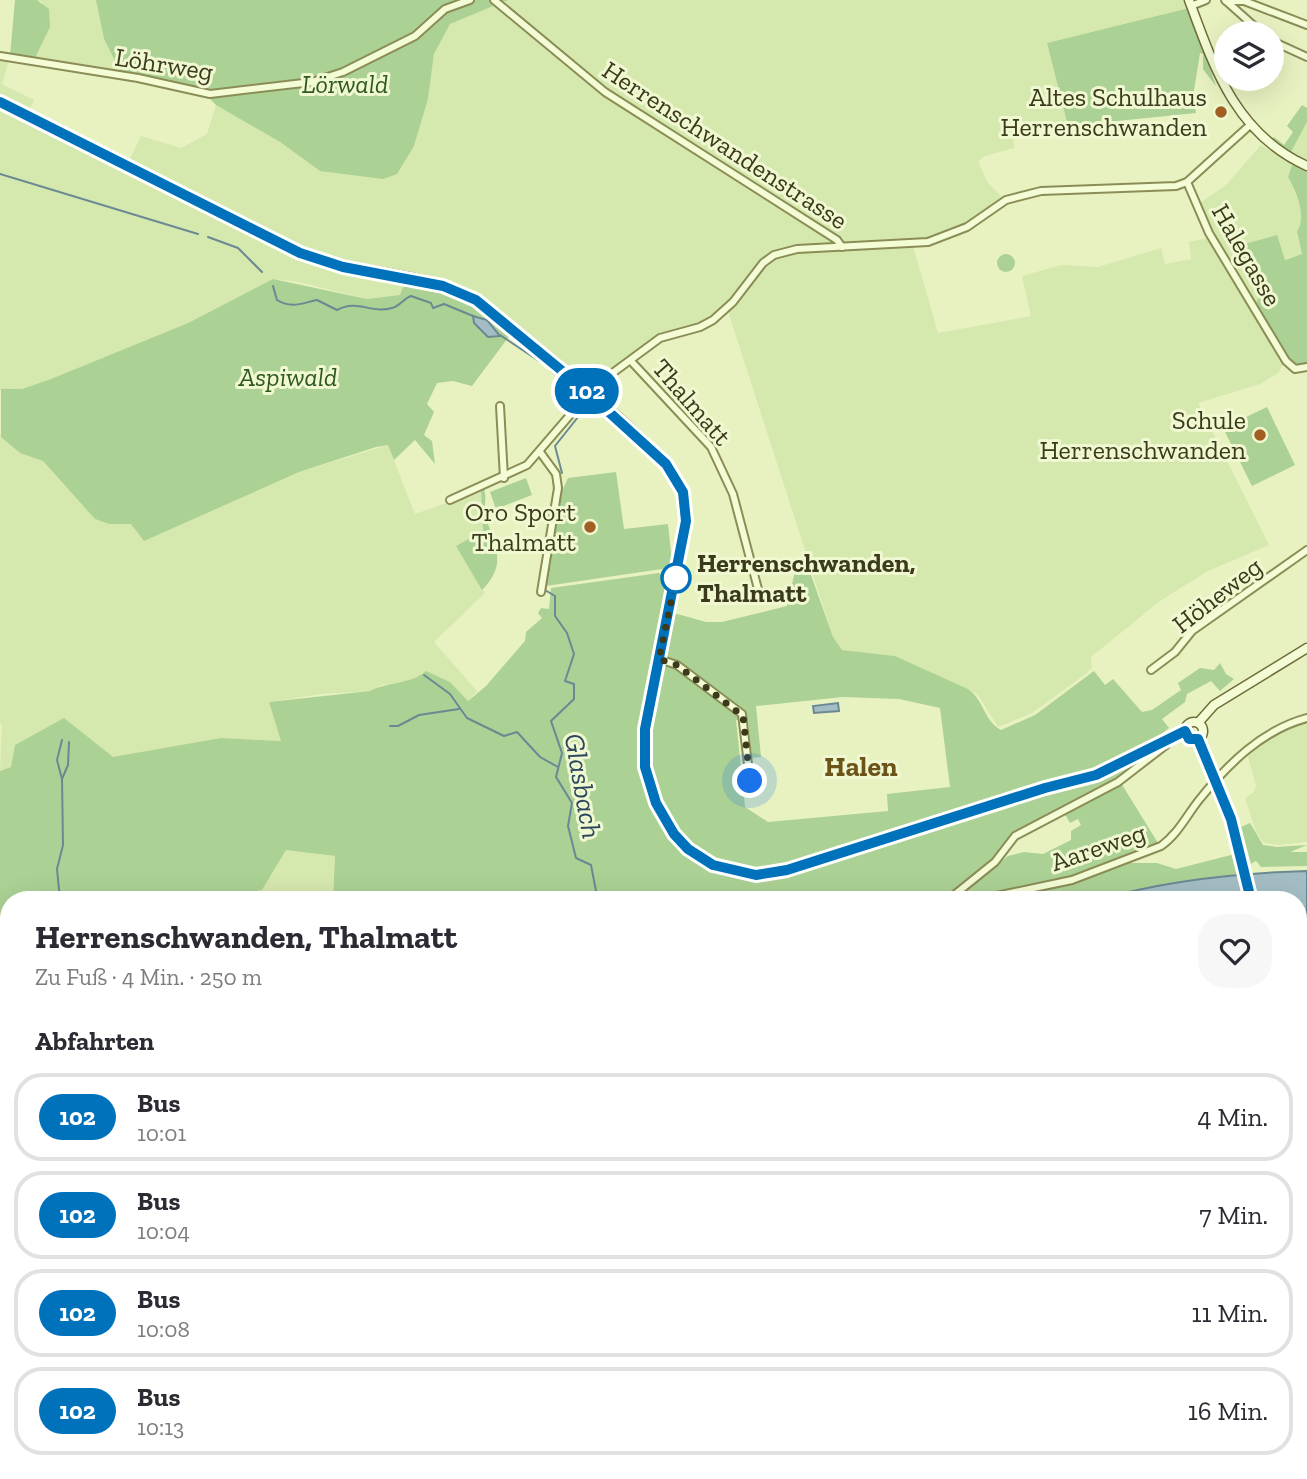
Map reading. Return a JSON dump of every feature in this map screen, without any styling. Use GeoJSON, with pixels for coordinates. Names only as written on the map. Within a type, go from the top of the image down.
{"type":"FeatureCollection","features":[{"type":"Feature","properties":{"kind":"main road"},"geometry":{"type":"LineString","coordinates":[[1190,3],[1225,89],[1250,125],[1282,153],[1307,166]]}},
{"type":"Feature","properties":{"kind":"main road"},"geometry":{"type":"LineString","coordinates":[[0,102],[300,253],[343,267],[435,284],[464,293],[590,394],[666,464],[683,492],[685,528],[645,729],[644,749],[649,787],[656,803],[688,849],[713,865],[742,874],[787,870],[1045,788],[1096,775],[1169,736],[1185,731],[1189,724],[1198,723],[1214,705],[1307,648]]}},
{"type":"Feature","properties":{"kind":"main road"},"geometry":{"type":"LineString","coordinates":[[1198,723],[1203,732],[1198,739]]}},
{"type":"Feature","properties":{"kind":"main road"},"geometry":{"type":"LineString","coordinates":[[1185,731],[1189,739],[1198,739]]}},
{"type":"Feature","properties":{"kind":"main road"},"geometry":{"type":"LineString","coordinates":[[1198,739],[1234,830],[1249,891]]}},
{"type":"Feature","properties":{"kind":"street","name":"Löhrweg"},"geometry":{"type":"LineString","coordinates":[[0,56],[138,78],[200,94],[223,93],[312,82],[343,72],[415,36],[445,9],[470,0]]}},
{"type":"Feature","properties":{"kind":"street","name":"Herrenschwandenstrasse"},"geometry":{"type":"LineString","coordinates":[[495,0],[605,92],[837,240],[842,247],[904,245],[940,239],[967,227],[1017,195],[1048,190],[1166,187],[1187,182]]}},
{"type":"Feature","properties":{"kind":"street"},"geometry":{"type":"LineString","coordinates":[[1190,3],[1206,0]]}},
{"type":"Feature","properties":{"kind":"street"},"geometry":{"type":"LineString","coordinates":[[1226,1],[1244,1],[1307,25]]}},
{"type":"Feature","properties":{"kind":"street"},"geometry":{"type":"LineString","coordinates":[[1226,1],[1248,21]]}},
{"type":"Feature","properties":{"kind":"street"},"geometry":{"type":"LineString","coordinates":[[1284,46],[1307,57]]}},
{"type":"Feature","properties":{"kind":"street"},"geometry":{"type":"LineString","coordinates":[[1187,182],[1250,125]]}},
{"type":"Feature","properties":{"kind":"street","name":"Halegasse"},"geometry":{"type":"LineString","coordinates":[[1187,182],[1209,233],[1286,361],[1295,369],[1307,367]]}},
{"type":"Feature","properties":{"kind":"street"},"geometry":{"type":"LineString","coordinates":[[450,500],[504,478],[527,465],[590,394],[666,335],[700,327],[713,320],[733,302],[763,263],[774,255],[797,249],[842,247]]}},
{"type":"Feature","properties":{"kind":"street","name":"Thalmatt"},"geometry":{"type":"LineString","coordinates":[[631,361],[711,447],[733,494],[758,589]]}},
{"type":"Feature","properties":{"kind":"street"},"geometry":{"type":"LineString","coordinates":[[500,406],[504,478]]}},
{"type":"Feature","properties":{"kind":"street"},"geometry":{"type":"LineString","coordinates":[[540,452],[556,474],[558,488],[541,592]]}},
{"type":"Feature","properties":{"kind":"street","name":"Höheweg"},"geometry":{"type":"LineString","coordinates":[[1152,670],[1175,652],[1192,631],[1307,550]]}},
{"type":"Feature","properties":{"kind":"street"},"geometry":{"type":"LineString","coordinates":[[659,659],[677,665],[743,716],[750,781]]}},
{"type":"Feature","properties":{"kind":"street","name":"Aareweg"},"geometry":{"type":"LineString","coordinates":[[1020,891],[1072,880],[1161,846],[1173,836],[1212,785],[1256,741],[1280,727],[1307,718]]}},
{"type":"Feature","properties":{"kind":"street"},"geometry":{"type":"LineString","coordinates":[[959,891],[995,862],[1015,836],[1118,782],[1166,745],[1169,736]]}},
{"type":"Feature","properties":{"kind":"green space"},"geometry":{"type":"Polygon","coordinates":[[[15,0],[37,0],[49,9],[50,27],[34,60],[10,56],[15,0]]]}},
{"type":"Feature","properties":{"kind":"green space"},"geometry":{"type":"Polygon","coordinates":[[[37,0],[96,0],[104,39],[122,75],[34,60],[50,26],[42,2],[37,0]]]}},
{"type":"Feature","properties":{"kind":"green space","name":"Lörwald"},"geometry":{"type":"Polygon","coordinates":[[[96,0],[508,0],[450,24],[434,54],[428,99],[414,146],[397,174],[383,179],[320,171],[280,142],[216,105],[208,97],[122,75],[104,39],[96,0]]]}},
{"type":"Feature","properties":{"kind":"green space"},"geometry":{"type":"Polygon","coordinates":[[[508,0],[1186,0],[1189,8],[1047,43],[1068,126],[1013,129],[1014,148],[985,156],[978,161],[987,182],[1004,199],[959,228],[913,246],[938,333],[1031,316],[1022,276],[1061,265],[1098,267],[1161,248],[1165,264],[1191,259],[1189,242],[1208,238],[1284,363],[1278,373],[1260,384],[1198,403],[1269,545],[1208,571],[1160,601],[1091,657],[1092,667],[1087,673],[1032,713],[998,727],[978,695],[968,689],[895,656],[842,650],[833,637],[726,305],[696,324],[671,331],[649,342],[603,377],[588,381],[458,287],[356,267],[301,251],[128,163],[141,136],[181,148],[207,134],[216,105],[280,142],[320,171],[414,146],[428,99],[434,54],[450,24],[508,0]]]}},
{"type":"Feature","properties":{"kind":"green space"},"geometry":{"type":"Polygon","coordinates":[[[1189,8],[1214,83],[1203,69],[1203,54],[1200,53],[1193,97],[1196,113],[1068,126],[1047,43],[1189,8]]]}},
{"type":"Feature","properties":{"kind":"green space"},"geometry":{"type":"Polygon","coordinates":[[[0,58],[9,60],[2,84],[34,100],[28,112],[0,98],[0,58]]]}},
{"type":"Feature","properties":{"kind":"green space"},"geometry":{"type":"Polygon","coordinates":[[[0,105],[298,256],[342,270],[418,284],[409,284],[400,295],[367,299],[299,282],[273,279],[188,323],[51,379],[22,389],[0,390],[0,105]]]}},
{"type":"Feature","properties":{"kind":"green space"},"geometry":{"type":"Polygon","coordinates":[[[1302,105],[1307,108],[1307,122],[1291,152],[1272,140],[1274,137],[1284,145],[1293,132],[1287,126],[1302,105]]]}},
{"type":"Feature","properties":{"kind":"green space"},"geometry":{"type":"Polygon","coordinates":[[[1307,122],[1307,160],[1291,152],[1307,122]]]}},
{"type":"Feature","properties":{"kind":"green space"},"geometry":{"type":"Polygon","coordinates":[[[1261,145],[1292,165],[1288,177],[1305,217],[1297,235],[1302,254],[1256,268],[1271,291],[1257,300],[1257,306],[1209,227],[1200,203],[1226,185],[1261,145]]]}},
{"type":"Feature","properties":{"kind":"green space"},"geometry":{"type":"Polygon","coordinates":[[[1292,165],[1307,172],[1307,364],[1299,367],[1291,363],[1257,306],[1257,300],[1271,291],[1257,268],[1252,268],[1250,259],[1241,264],[1235,257],[1241,251],[1249,254],[1245,244],[1277,235],[1285,260],[1302,254],[1297,232],[1301,219],[1300,205],[1288,177],[1292,165]]]}},
{"type":"Feature","properties":{"kind":"green space"},"geometry":{"type":"Polygon","coordinates":[[[1006,254],[1012,257],[1015,263],[1012,269],[1006,272],[1000,269],[997,263],[1000,257],[1006,254]]]}},
{"type":"Feature","properties":{"kind":"green space","name":"Aspiwald"},"geometry":{"type":"Polygon","coordinates":[[[273,279],[367,299],[400,295],[403,287],[431,285],[461,297],[511,334],[472,386],[453,381],[437,383],[427,404],[434,412],[424,435],[432,441],[435,464],[415,440],[394,460],[388,445],[376,447],[299,472],[144,541],[131,524],[109,524],[95,519],[43,461],[20,453],[1,437],[1,389],[22,389],[51,379],[188,323],[273,279]]]}},
{"type":"Feature","properties":{"kind":"green space"},"geometry":{"type":"Polygon","coordinates":[[[1267,407],[1295,465],[1252,486],[1223,428],[1267,407]]]}},
{"type":"Feature","properties":{"kind":"green space"},"geometry":{"type":"Polygon","coordinates":[[[0,434],[20,453],[43,461],[95,519],[109,524],[131,524],[227,502],[299,472],[388,445],[415,514],[481,491],[483,531],[476,580],[485,593],[434,642],[477,691],[468,701],[450,682],[415,680],[382,685],[370,691],[321,694],[269,702],[282,741],[221,738],[121,758],[113,758],[64,719],[15,745],[11,767],[0,771],[0,434]]]}},
{"type":"Feature","properties":{"kind":"green space","name":"Oro Sport Thalmatt"},"geometry":{"type":"Polygon","coordinates":[[[616,472],[624,529],[668,524],[672,562],[662,569],[546,586],[562,491],[568,478],[616,472]]]}},
{"type":"Feature","properties":{"kind":"green space"},"geometry":{"type":"Polygon","coordinates":[[[526,478],[532,495],[496,509],[490,492],[526,478]]]}},
{"type":"Feature","properties":{"kind":"green space"},"geometry":{"type":"Polygon","coordinates":[[[484,489],[485,512],[497,551],[497,560],[491,580],[482,590],[456,546],[483,531],[481,491],[484,489]]]}},
{"type":"Feature","properties":{"kind":"green space"},"geometry":{"type":"Polygon","coordinates":[[[805,558],[833,637],[842,650],[895,656],[968,689],[977,698],[991,722],[1001,730],[1035,715],[1094,671],[1105,685],[1113,679],[1142,712],[1152,710],[1181,690],[1178,683],[1200,668],[1214,670],[1220,663],[1226,674],[1234,679],[1220,691],[1211,681],[1187,694],[1185,702],[1162,719],[1169,728],[1160,735],[1166,742],[1102,788],[1011,835],[996,859],[955,891],[333,891],[335,856],[286,850],[262,890],[257,891],[0,891],[0,771],[11,767],[15,745],[64,718],[113,757],[221,738],[281,741],[269,702],[370,691],[413,679],[426,671],[450,682],[468,701],[486,686],[525,641],[526,632],[542,618],[538,613],[541,608],[549,609],[551,588],[659,573],[666,579],[663,610],[706,622],[722,622],[787,606],[795,571],[805,558]],[[843,697],[756,706],[761,757],[752,758],[748,720],[736,720],[745,807],[768,822],[888,811],[887,794],[950,787],[940,708],[899,699],[843,697]]]}},
{"type":"Feature","properties":{"kind":"green space"},"geometry":{"type":"Polygon","coordinates":[[[1307,722],[1307,842],[1278,845],[1264,843],[1256,832],[1245,798],[1254,792],[1256,785],[1247,754],[1257,744],[1291,726],[1307,722]]]}},
{"type":"Feature","properties":{"kind":"green space"},"geometry":{"type":"Polygon","coordinates":[[[1121,783],[1158,843],[1149,850],[1102,865],[1076,877],[1005,891],[962,891],[1008,856],[1024,852],[1043,854],[1071,840],[1071,831],[1081,825],[1078,819],[1070,823],[1063,811],[1121,783]]]}},
{"type":"Feature","properties":{"kind":"green space"},"geometry":{"type":"Polygon","coordinates":[[[1250,823],[1263,845],[1307,845],[1290,852],[1307,852],[1307,866],[1261,867],[1256,861],[1251,864],[1241,827],[1250,823]]]}},
{"type":"Feature","properties":{"kind":"green space"},"geometry":{"type":"Polygon","coordinates":[[[286,850],[335,856],[333,891],[258,891],[262,890],[286,850]]]}},
{"type":"Feature","properties":{"kind":"green space"},"geometry":{"type":"Polygon","coordinates":[[[1235,854],[1249,891],[1024,891],[1118,863],[1157,863],[1176,869],[1235,854]]]}},
{"type":"Feature","properties":{"kind":"water"},"geometry":{"type":"Polygon","coordinates":[[[473,316],[487,320],[500,336],[488,337],[474,323],[473,316]]]}},
{"type":"Feature","properties":{"kind":"water"},"geometry":{"type":"Polygon","coordinates":[[[838,703],[839,711],[814,713],[813,706],[838,703]]]}},
{"type":"Feature","properties":{"kind":"water"},"geometry":{"type":"Polygon","coordinates":[[[1307,871],[1307,891],[1133,891],[1202,879],[1307,871]]]}},
{"type":"Feature","properties":{"kind":"waterway"},"geometry":{"type":"LineString","coordinates":[[0,174],[198,234]]}},
{"type":"Feature","properties":{"kind":"waterway"},"geometry":{"type":"LineString","coordinates":[[208,237],[238,248],[262,272]]}},
{"type":"Feature","properties":{"kind":"waterway","name":"Glasbach"},"geometry":{"type":"LineString","coordinates":[[273,286],[277,300],[287,304],[317,300],[337,310],[352,306],[384,309],[395,307],[411,296],[431,303],[433,308],[444,304],[473,316]]}},
{"type":"Feature","properties":{"kind":"waterway","name":"Glasbach"},"geometry":{"type":"LineString","coordinates":[[500,335],[539,361]]}},
{"type":"Feature","properties":{"kind":"waterway","name":"Glasbach"},"geometry":{"type":"LineString","coordinates":[[550,370],[571,388]]}},
{"type":"Feature","properties":{"kind":"waterway","name":"Glasbach"},"geometry":{"type":"LineString","coordinates":[[562,473],[555,446],[586,407]]}},
{"type":"Feature","properties":{"kind":"waterway","name":"Glasbach"},"geometry":{"type":"LineString","coordinates":[[550,560],[561,490]]}},
{"type":"Feature","properties":{"kind":"waterway","name":"Glasbach"},"geometry":{"type":"LineString","coordinates":[[549,567],[545,590],[555,596],[555,616],[567,633],[574,654],[565,681],[574,684],[574,699],[551,721],[562,753],[556,777],[572,803],[568,826],[576,858],[591,865],[596,891]]}},
{"type":"Feature","properties":{"kind":"waterway"},"geometry":{"type":"LineString","coordinates":[[424,675],[450,694],[467,718],[504,736],[517,732],[540,757],[558,767]]}},
{"type":"Feature","properties":{"kind":"waterway"},"geometry":{"type":"LineString","coordinates":[[390,726],[398,726],[419,715],[459,709]]}},
{"type":"Feature","properties":{"kind":"waterway"},"geometry":{"type":"LineString","coordinates":[[62,740],[57,760],[62,779]]}},
{"type":"Feature","properties":{"kind":"waterway"},"geometry":{"type":"LineString","coordinates":[[59,891],[57,869],[63,845],[62,779],[68,765],[69,742]]}},
{"type":"Feature","properties":{"kind":"bus line","name":"102"},"geometry":{"type":"LineString","coordinates":[[0,102],[300,253],[343,267],[435,284],[464,293],[485,307],[578,384],[666,464],[683,492],[686,521],[645,729],[645,767],[649,787],[664,818],[674,834],[699,858],[742,874],[770,874],[787,870],[1045,788],[1085,779],[1169,736],[1185,731],[1189,739],[1198,739],[1223,796],[1249,891]]}},
{"type":"Feature","properties":{"kind":"place","name":"Altes Schulhaus Herrenschwanden"},"geometry":{"type":"Point","coordinates":[1221,112]}},
{"type":"Feature","properties":{"kind":"place","name":"Schule Herrenschwanden"},"geometry":{"type":"Point","coordinates":[1260,435]}},
{"type":"Feature","properties":{"kind":"place","name":"Oro Sport Thalmatt"},"geometry":{"type":"Point","coordinates":[590,527]}},
{"type":"Feature","properties":{"kind":"place","name":"Herrenschwanden, Thalmatt"},"geometry":{"type":"Point","coordinates":[676,578]}},
{"type":"Feature","properties":{"kind":"district","name":"Halen"},"geometry":{"type":"Point","coordinates":[861,766]}},
{"type":"Feature","properties":{"kind":"route"},"geometry":{"type":"LineString","coordinates":[[676,578],[659,659],[677,665],[743,716],[750,781]]}}]}
